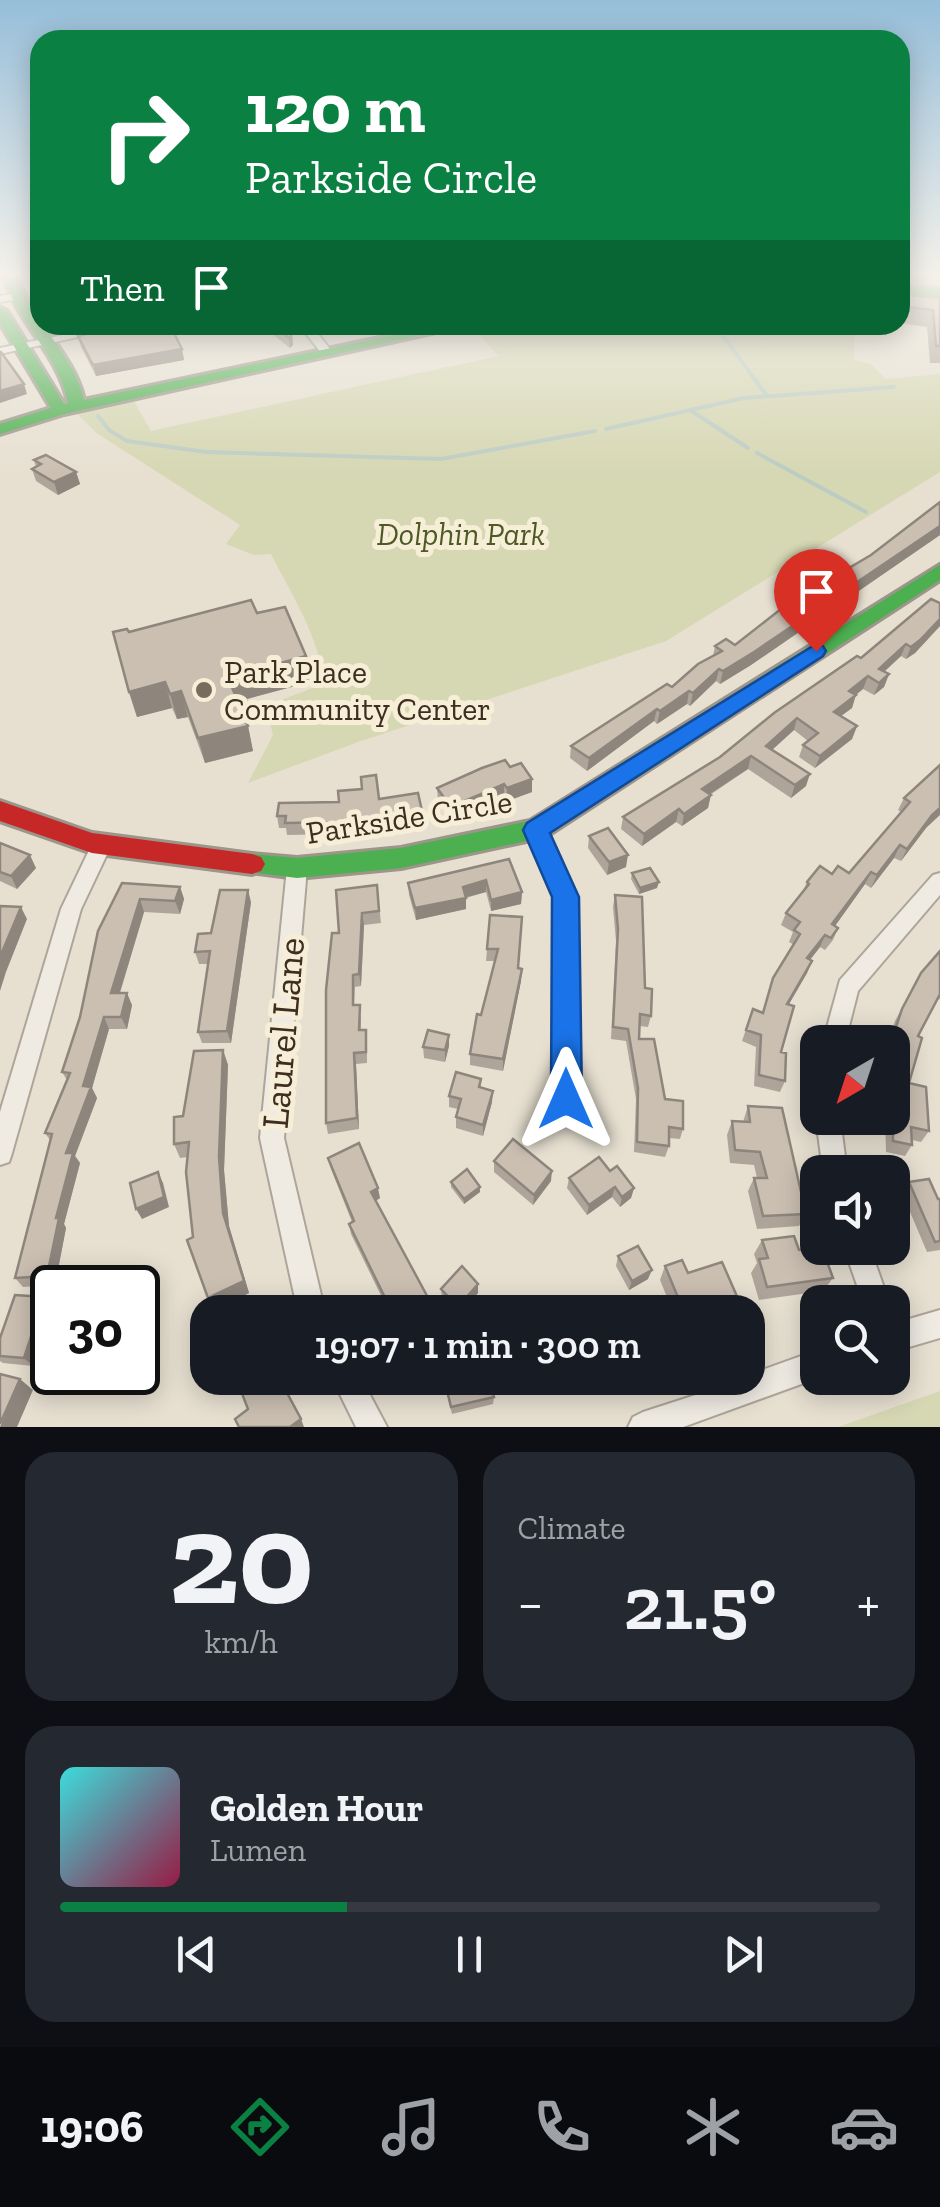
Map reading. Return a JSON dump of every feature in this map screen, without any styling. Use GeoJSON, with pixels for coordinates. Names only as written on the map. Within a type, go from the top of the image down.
{"type":"FeatureCollection","features":[{"type":"Feature","properties":{"kind":"street"},"geometry":{"type":"LineString","coordinates":[[32,341],[68,403]]}},
{"type":"Feature","properties":{"kind":"street"},"geometry":{"type":"LineString","coordinates":[[0,352],[51,341]]}},
{"type":"Feature","properties":{"kind":"street"},"geometry":{"type":"LineString","coordinates":[[318,341],[324,348]]}},
{"type":"Feature","properties":{"kind":"street"},"geometry":{"type":"LineString","coordinates":[[324,348],[352,341]]}},
{"type":"Feature","properties":{"kind":"street"},"geometry":{"type":"LineString","coordinates":[[0,416],[365,341]]}},
{"type":"Feature","properties":{"kind":"street"},"geometry":{"type":"LineString","coordinates":[[0,429],[68,403]]}},
{"type":"Feature","properties":{"kind":"street","name":"Parkside Circle"},"geometry":{"type":"LineString","coordinates":[[0,810],[32,826],[100,848],[297,868],[401,858],[536,830],[940,571]]}},
{"type":"Feature","properties":{"kind":"street"},"geometry":{"type":"LineString","coordinates":[[536,830],[566,897],[566,1099]]}},
{"type":"Feature","properties":{"kind":"street"},"geometry":{"type":"LineString","coordinates":[[0,1152],[71,909],[100,848]]}},
{"type":"Feature","properties":{"kind":"street","name":"Laurel Lane"},"geometry":{"type":"LineString","coordinates":[[297,868],[272,1138],[308,1295]]}},
{"type":"Feature","properties":{"kind":"street"},"geometry":{"type":"LineString","coordinates":[[838,1025],[848,987],[940,881]]}},
{"type":"Feature","properties":{"kind":"street"},"geometry":{"type":"LineString","coordinates":[[910,1333],[940,1324]]}},
{"type":"Feature","properties":{"kind":"street"},"geometry":{"type":"LineString","coordinates":[[643,1427],[800,1370]]}},
{"type":"Feature","properties":{"kind":"street"},"geometry":{"type":"LineString","coordinates":[[355,1395],[372,1427]]}},
{"type":"Feature","properties":{"kind":"green space","name":"Dolphin Park"},"geometry":{"type":"Polygon","coordinates":[[[485,341],[855,341],[854,360],[871,364],[886,379],[940,374],[940,472],[666,641],[358,742],[248,783],[273,735],[266,706],[310,689],[322,678],[321,664],[303,615],[271,554],[254,555],[226,544],[240,525],[98,434],[76,413],[134,401],[151,431],[498,356],[485,341]]]}},
{"type":"Feature","properties":{"kind":"green space"},"geometry":{"type":"Polygon","coordinates":[[[940,1391],[940,1427],[838,1427],[940,1391]]]}},
{"type":"Feature","properties":{"kind":"building"},"geometry":{"type":"Polygon","coordinates":[[[80,341],[178,341],[182,349],[93,365],[80,341]]]}},
{"type":"Feature","properties":{"kind":"building"},"geometry":{"type":"Polygon","coordinates":[[[1,352],[24,384],[0,391],[1,352]]]}},
{"type":"Feature","properties":{"kind":"building"},"geometry":{"type":"Polygon","coordinates":[[[46,455],[76,472],[54,482],[32,469],[41,464],[34,460],[46,455]]]}},
{"type":"Feature","properties":{"kind":"building"},"geometry":{"type":"Polygon","coordinates":[[[940,502],[940,526],[754,652],[723,671],[719,669],[693,693],[689,691],[660,711],[657,709],[589,758],[571,746],[667,684],[672,687],[698,664],[722,651],[715,646],[726,639],[735,645],[786,605],[871,555],[940,502]]]}},
{"type":"Feature","properties":{"kind":"building"},"geometry":{"type":"Polygon","coordinates":[[[931,599],[940,603],[940,619],[920,640],[911,647],[906,644],[879,669],[889,674],[879,683],[868,676],[849,691],[856,695],[834,712],[857,726],[820,756],[803,745],[818,733],[797,718],[766,746],[810,774],[795,785],[751,756],[702,789],[711,795],[684,814],[679,809],[644,834],[623,817],[720,757],[774,713],[857,656],[861,658],[931,599]]]}},
{"type":"Feature","properties":{"kind":"building","name":"Park Place Community Center"},"geometry":{"type":"Polygon","coordinates":[[[251,600],[257,613],[285,607],[306,656],[241,674],[243,681],[231,685],[248,726],[198,738],[181,691],[170,694],[165,682],[129,692],[113,632],[129,632],[251,600]]]}},
{"type":"Feature","properties":{"kind":"building"},"geometry":{"type":"Polygon","coordinates":[[[505,760],[510,767],[521,763],[532,779],[507,788],[504,784],[451,807],[437,788],[482,768],[505,760]]]}},
{"type":"Feature","properties":{"kind":"building"},"geometry":{"type":"Polygon","coordinates":[[[940,765],[940,808],[907,849],[900,845],[877,875],[871,872],[832,924],[838,928],[831,938],[825,935],[807,958],[812,961],[787,1004],[794,1006],[781,1052],[786,1053],[785,1081],[759,1075],[761,1035],[746,1030],[753,1009],[763,1013],[773,978],[800,934],[794,930],[800,922],[786,913],[820,866],[832,874],[838,866],[849,873],[910,802],[904,798],[940,765]]]}},
{"type":"Feature","properties":{"kind":"building"},"geometry":{"type":"Polygon","coordinates":[[[376,775],[379,799],[418,793],[422,811],[338,822],[285,823],[286,816],[277,816],[279,803],[339,802],[338,791],[362,789],[361,777],[376,775]]]}},
{"type":"Feature","properties":{"kind":"building"},"geometry":{"type":"Polygon","coordinates":[[[608,828],[628,855],[609,862],[589,836],[608,828]]]}},
{"type":"Feature","properties":{"kind":"building"},"geometry":{"type":"Polygon","coordinates":[[[0,843],[30,855],[11,876],[0,872],[0,843]]]}},
{"type":"Feature","properties":{"kind":"building"},"geometry":{"type":"Polygon","coordinates":[[[509,859],[522,892],[491,900],[486,880],[463,887],[466,898],[415,908],[408,883],[509,859]]]}},
{"type":"Feature","properties":{"kind":"building"},"geometry":{"type":"Polygon","coordinates":[[[650,868],[659,882],[640,888],[632,873],[650,868]]]}},
{"type":"Feature","properties":{"kind":"building"},"geometry":{"type":"Polygon","coordinates":[[[122,883],[180,887],[175,901],[140,899],[111,993],[127,993],[121,1017],[104,1017],[83,1086],[91,1087],[66,1153],[73,1153],[56,1218],[49,1265],[30,1265],[30,1277],[15,1278],[52,1134],[45,1133],[70,1073],[62,1072],[80,1017],[98,931],[122,883]]]}},
{"type":"Feature","properties":{"kind":"building"},"geometry":{"type":"Polygon","coordinates":[[[377,885],[379,911],[362,913],[359,974],[353,975],[353,1005],[360,1005],[359,1030],[366,1030],[366,1052],[354,1053],[357,1118],[326,1123],[326,990],[332,933],[339,933],[336,890],[377,885]]]}},
{"type":"Feature","properties":{"kind":"building"},"geometry":{"type":"Polygon","coordinates":[[[220,890],[248,890],[227,1031],[198,1032],[210,951],[195,952],[198,934],[211,933],[220,890]]]}},
{"type":"Feature","properties":{"kind":"building"},"geometry":{"type":"Polygon","coordinates":[[[615,895],[642,897],[645,988],[652,989],[651,1016],[640,1014],[639,1039],[654,1039],[665,1099],[683,1101],[683,1129],[669,1127],[669,1146],[637,1142],[638,1088],[628,1029],[613,1027],[618,929],[615,895]]]}},
{"type":"Feature","properties":{"kind":"building"},"geometry":{"type":"Polygon","coordinates":[[[0,906],[21,907],[0,957],[0,906]]]}},
{"type":"Feature","properties":{"kind":"building"},"geometry":{"type":"Polygon","coordinates":[[[490,915],[522,917],[518,968],[522,969],[503,1059],[470,1054],[477,1014],[481,1015],[498,949],[487,949],[490,915]]]}},
{"type":"Feature","properties":{"kind":"building"},"geometry":{"type":"Polygon","coordinates":[[[940,951],[940,994],[918,1036],[922,1038],[910,1080],[910,1025],[897,1025],[921,973],[940,951]]]}},
{"type":"Feature","properties":{"kind":"building"},"geometry":{"type":"Polygon","coordinates":[[[428,1030],[449,1035],[445,1050],[423,1047],[428,1030]]]}},
{"type":"Feature","properties":{"kind":"building"},"geometry":{"type":"Polygon","coordinates":[[[223,1050],[219,1157],[223,1213],[244,1281],[214,1295],[207,1295],[187,1240],[193,1237],[186,1172],[189,1142],[174,1144],[174,1117],[183,1116],[194,1051],[223,1050]]]}},
{"type":"Feature","properties":{"kind":"building"},"geometry":{"type":"Polygon","coordinates":[[[456,1072],[481,1079],[479,1087],[493,1091],[483,1125],[456,1117],[461,1099],[449,1096],[456,1072]]]}},
{"type":"Feature","properties":{"kind":"building"},"geometry":{"type":"Polygon","coordinates":[[[910,1083],[926,1087],[929,1131],[911,1127],[912,1145],[893,1141],[893,1135],[910,1135],[910,1083]]]}},
{"type":"Feature","properties":{"kind":"building"},"geometry":{"type":"Polygon","coordinates":[[[748,1106],[782,1108],[800,1188],[800,1214],[763,1216],[754,1178],[767,1178],[760,1152],[735,1150],[732,1121],[750,1122],[748,1106]]]}},
{"type":"Feature","properties":{"kind":"building"},"geometry":{"type":"Polygon","coordinates":[[[513,1139],[552,1171],[534,1195],[494,1161],[513,1139]]]}},
{"type":"Feature","properties":{"kind":"building"},"geometry":{"type":"Polygon","coordinates":[[[359,1143],[378,1188],[371,1192],[427,1295],[384,1295],[349,1224],[354,1221],[328,1158],[359,1143]]]}},
{"type":"Feature","properties":{"kind":"building"},"geometry":{"type":"Polygon","coordinates":[[[599,1157],[610,1171],[617,1166],[634,1188],[622,1197],[615,1187],[589,1205],[569,1178],[599,1157]]]}},
{"type":"Feature","properties":{"kind":"building"},"geometry":{"type":"Polygon","coordinates":[[[467,1169],[480,1187],[464,1199],[451,1182],[467,1169]]]}},
{"type":"Feature","properties":{"kind":"building"},"geometry":{"type":"Polygon","coordinates":[[[158,1172],[164,1197],[136,1209],[130,1183],[158,1172]]]}},
{"type":"Feature","properties":{"kind":"building"},"geometry":{"type":"Polygon","coordinates":[[[929,1179],[940,1199],[940,1241],[935,1242],[910,1182],[929,1179]]]}},
{"type":"Feature","properties":{"kind":"building"},"geometry":{"type":"Polygon","coordinates":[[[794,1236],[800,1250],[800,1265],[828,1265],[833,1278],[767,1287],[759,1259],[768,1258],[762,1240],[794,1236]]]}},
{"type":"Feature","properties":{"kind":"building"},"geometry":{"type":"Polygon","coordinates":[[[638,1246],[652,1270],[632,1281],[618,1256],[638,1246]]]}},
{"type":"Feature","properties":{"kind":"building"},"geometry":{"type":"Polygon","coordinates":[[[682,1260],[688,1273],[722,1262],[736,1295],[677,1295],[665,1266],[682,1260]]]}},
{"type":"Feature","properties":{"kind":"building"},"geometry":{"type":"Polygon","coordinates":[[[462,1266],[478,1284],[468,1295],[447,1295],[441,1289],[462,1266]]]}},
{"type":"Feature","properties":{"kind":"building"},"geometry":{"type":"Polygon","coordinates":[[[15,1295],[30,1296],[30,1340],[24,1358],[0,1356],[0,1338],[15,1295]]]}},
{"type":"Feature","properties":{"kind":"building"},"geometry":{"type":"Polygon","coordinates":[[[0,1374],[20,1379],[0,1424],[0,1374]]]}},
{"type":"Feature","properties":{"kind":"building"},"geometry":{"type":"Polygon","coordinates":[[[243,1395],[288,1395],[301,1419],[290,1427],[239,1427],[235,1419],[248,1409],[243,1395]]]}},
{"type":"Feature","properties":{"kind":"building"},"geometry":{"type":"Polygon","coordinates":[[[448,1395],[494,1397],[451,1407],[448,1395]]]}},
{"type":"Feature","properties":{"kind":"waterway"},"geometry":{"type":"LineString","coordinates":[[726,341],[767,396]]}},
{"type":"Feature","properties":{"kind":"waterway"},"geometry":{"type":"LineString","coordinates":[[690,410],[744,398],[894,387]]}},
{"type":"Feature","properties":{"kind":"waterway"},"geometry":{"type":"LineString","coordinates":[[606,429],[690,410]]}},
{"type":"Feature","properties":{"kind":"waterway"},"geometry":{"type":"LineString","coordinates":[[690,410],[748,448]]}},
{"type":"Feature","properties":{"kind":"waterway"},"geometry":{"type":"LineString","coordinates":[[98,416],[109,430],[127,441],[206,452],[441,459],[595,431]]}},
{"type":"Feature","properties":{"kind":"waterway"},"geometry":{"type":"LineString","coordinates":[[757,453],[866,512]]}},
{"type":"Feature","properties":{"kind":"traffic: fast"},"geometry":{"type":"LineString","coordinates":[[18,341],[60,410]]}},
{"type":"Feature","properties":{"kind":"traffic: fast"},"geometry":{"type":"LineString","coordinates":[[46,341],[66,371],[77,407]]}},
{"type":"Feature","properties":{"kind":"traffic: fast"},"geometry":{"type":"LineString","coordinates":[[0,429],[60,410],[387,341]]}},
{"type":"Feature","properties":{"kind":"traffic: fast"},"geometry":{"type":"LineString","coordinates":[[252,864],[297,868],[401,858],[536,830],[940,571]]}},
{"type":"Feature","properties":{"kind":"traffic: jam"},"geometry":{"type":"LineString","coordinates":[[0,810],[92,843],[252,864]]}},
{"type":"Feature","properties":{"kind":"place","name":"Park Place Community Center"},"geometry":{"type":"Point","coordinates":[204,690]}},
{"type":"Feature","properties":{"kind":"route"},"geometry":{"type":"LineString","coordinates":[[566,1099],[566,897],[536,830],[816,651]]}}]}
